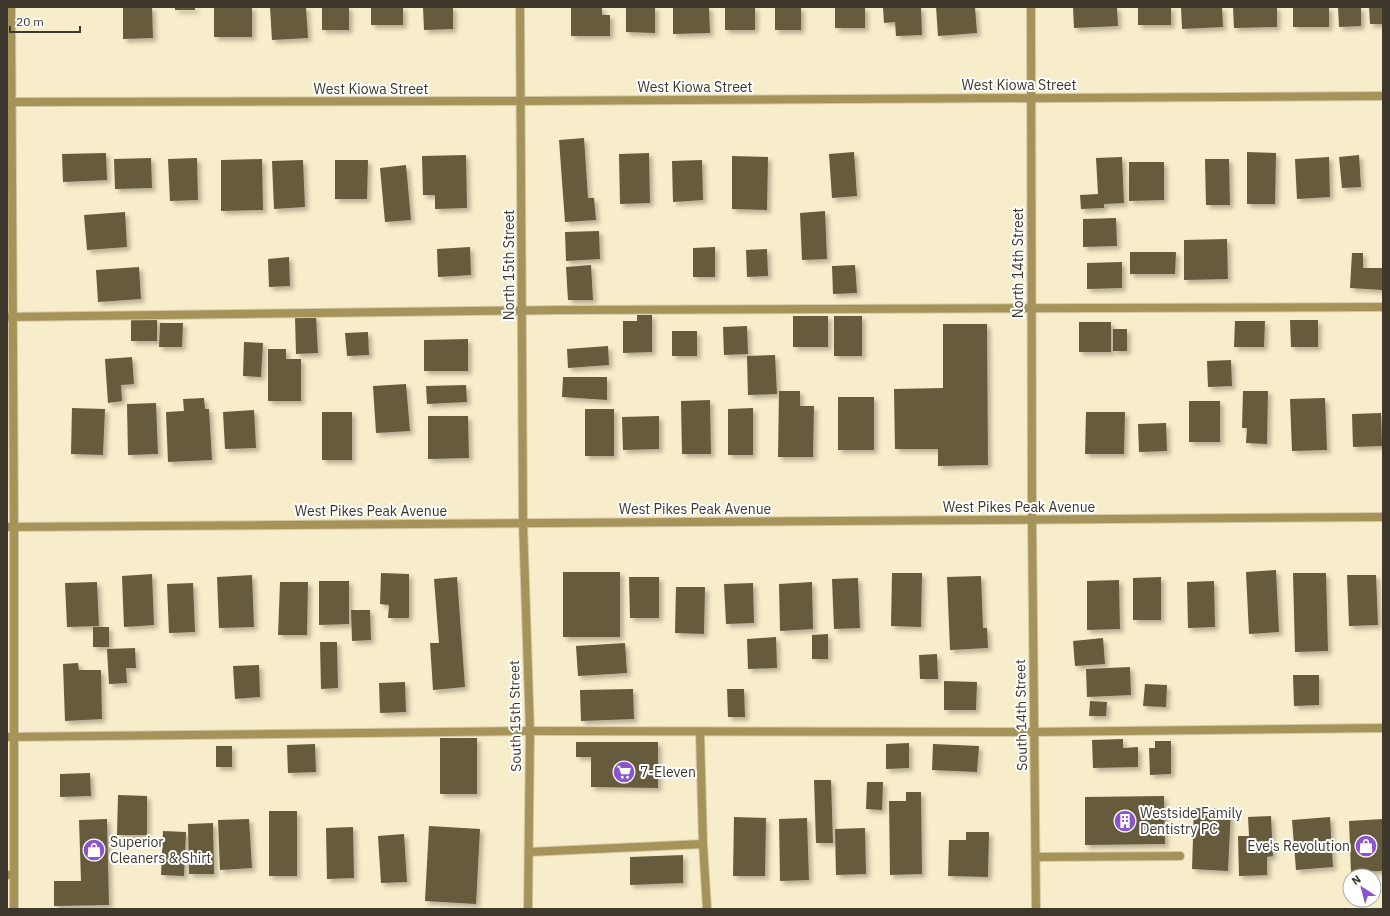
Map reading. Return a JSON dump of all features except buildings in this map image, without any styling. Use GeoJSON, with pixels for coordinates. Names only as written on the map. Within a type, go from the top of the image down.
{"type":"FeatureCollection","features":[{"type":"Feature","properties":{"kind":"street"},"geometry":{"type":"LineString","coordinates":[[11,7],[9,102],[11,526],[10,875],[14,909]]}},
{"type":"Feature","properties":{"kind":"street","name":"North 15th Street"},"geometry":{"type":"LineString","coordinates":[[520,7],[523,523]]}},
{"type":"Feature","properties":{"kind":"street","name":"North 14th Street"},"geometry":{"type":"LineString","coordinates":[[1031,7],[1032,520]]}},
{"type":"Feature","properties":{"kind":"street","name":"West Kiowa Street"},"geometry":{"type":"LineString","coordinates":[[9,102],[521,101],[1383,96]]}},
{"type":"Feature","properties":{"kind":"street"},"geometry":{"type":"LineString","coordinates":[[10,317],[522,311],[1383,307]]}},
{"type":"Feature","properties":{"kind":"street","name":"West Pikes Peak Avenue"},"geometry":{"type":"LineString","coordinates":[[11,526],[1383,517]]}},
{"type":"Feature","properties":{"kind":"street","name":"South 14th Street"},"geometry":{"type":"LineString","coordinates":[[1032,520],[1036,909]]}},
{"type":"Feature","properties":{"kind":"street","name":"South 15th Street"},"geometry":{"type":"LineString","coordinates":[[523,523],[530,731],[528,909]]}},
{"type":"Feature","properties":{"kind":"street"},"geometry":{"type":"LineString","coordinates":[[10,737],[530,731],[700,733],[1034,732],[1383,728]]}},
{"type":"Feature","properties":{"kind":"street"},"geometry":{"type":"LineString","coordinates":[[700,733],[707,909]]}},
{"type":"Feature","properties":{"kind":"street"},"geometry":{"type":"LineString","coordinates":[[529,852],[704,844]]}},
{"type":"Feature","properties":{"kind":"street"},"geometry":{"type":"LineString","coordinates":[[1036,857],[1180,856]]}},
{"type":"Feature","properties":{"kind":"place","name":"7-Eleven"},"geometry":{"type":"Point","coordinates":[624,772]}},
{"type":"Feature","properties":{"kind":"place","name":"Westside Family Dentistry PC"},"geometry":{"type":"Point","coordinates":[1125,821]}},
{"type":"Feature","properties":{"kind":"place","name":"Eve's Revolution"},"geometry":{"type":"Point","coordinates":[1366,846]}},
{"type":"Feature","properties":{"kind":"place","name":"Superior Cleaners & Shirt"},"geometry":{"type":"Point","coordinates":[94,850]}}]}
